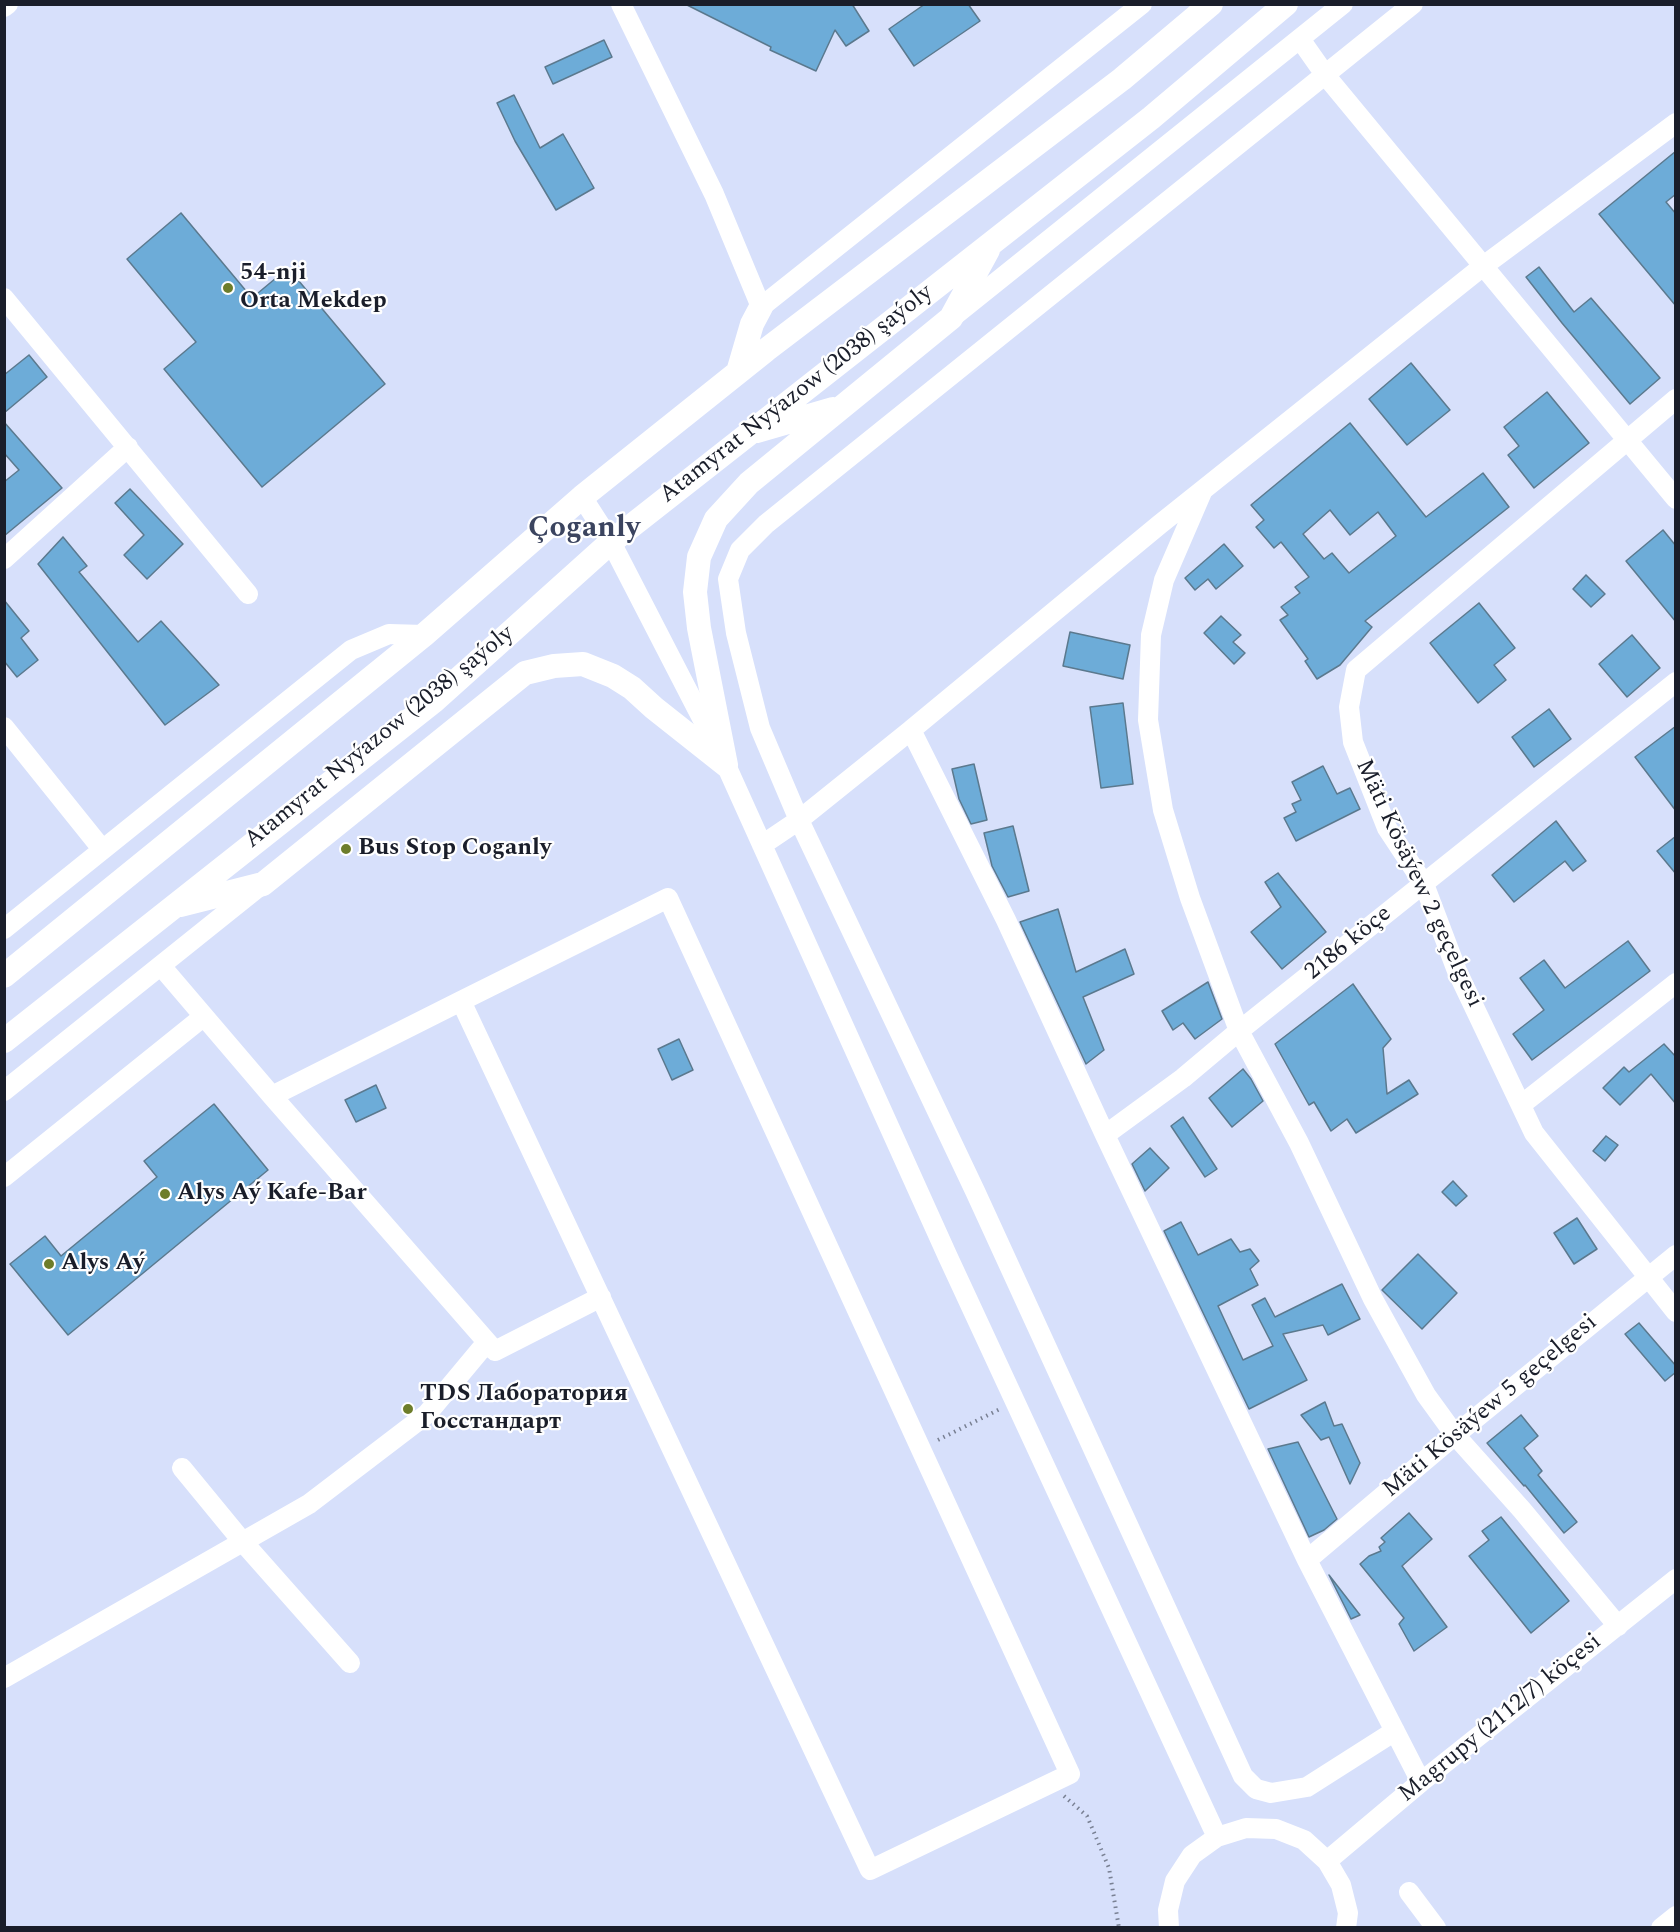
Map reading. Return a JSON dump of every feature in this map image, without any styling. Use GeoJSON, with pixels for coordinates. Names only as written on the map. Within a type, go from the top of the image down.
{"type":"FeatureCollection","features":[{"type":"Feature","properties":{"kind":"main road"},"geometry":{"type":"LineString","coordinates":[[4,976],[424,635],[582,497],[738,372],[1122,79],[1211,4]]}},
{"type":"Feature","properties":{"kind":"main road","name":"Atamyrat Nyýazow (2038) şaýoly"},"geometry":{"type":"LineString","coordinates":[[4,1041],[434,701],[611,542],[1151,118],[1286,4]]}},
{"type":"Feature","properties":{"kind":"main road"},"geometry":{"type":"LineString","coordinates":[[726,765],[699,628],[695,592],[699,557],[716,519],[749,483],[951,318],[992,243]]}},
{"type":"Feature","properties":{"kind":"main road"},"geometry":{"type":"LineString","coordinates":[[738,372],[752,324],[761,307]]}},
{"type":"Feature","properties":{"kind":"main road"},"geometry":{"type":"LineString","coordinates":[[746,435],[843,406]]}},
{"type":"Feature","properties":{"kind":"main road"},"geometry":{"type":"LineString","coordinates":[[171,907],[263,884],[525,673],[554,666],[583,664],[613,676],[632,688],[726,765]]}},
{"type":"Feature","properties":{"kind":"main road"},"geometry":{"type":"LineString","coordinates":[[404,771],[434,701]]}},
{"type":"Feature","properties":{"kind":"street"},"geometry":{"type":"LineString","coordinates":[[621,4],[714,194],[761,307],[1142,4]]}},
{"type":"Feature","properties":{"kind":"street"},"geometry":{"type":"LineString","coordinates":[[951,318],[1343,4]]}},
{"type":"Feature","properties":{"kind":"street"},"geometry":{"type":"LineString","coordinates":[[1395,1731],[1307,1787],[1271,1793],[1256,1789],[1243,1776],[975,1191],[799,820],[760,728],[736,633],[728,579],[740,550],[766,524],[1413,4]]}},
{"type":"Feature","properties":{"kind":"street"},"geometry":{"type":"LineString","coordinates":[[1300,39],[1326,76],[1482,267],[1676,499]]}},
{"type":"Feature","properties":{"kind":"street"},"geometry":{"type":"LineString","coordinates":[[762,845],[799,820],[1204,489],[1482,267],[1676,123]]}},
{"type":"Feature","properties":{"kind":"street"},"geometry":{"type":"LineString","coordinates":[[4,298],[248,594]]}},
{"type":"Feature","properties":{"kind":"street","name":"Mäti Kösäýew 2 geçelgesi"},"geometry":{"type":"LineString","coordinates":[[1676,399],[1356,670],[1349,707],[1353,742],[1387,828],[1424,884],[1457,971],[1534,1133],[1676,1312]]}},
{"type":"Feature","properties":{"kind":"street"},"geometry":{"type":"LineString","coordinates":[[4,559],[128,447]]}},
{"type":"Feature","properties":{"kind":"street"},"geometry":{"type":"LineString","coordinates":[[1204,489],[1161,591],[1151,635],[1148,720],[1163,810],[1190,898],[1239,1031],[1299,1143],[1373,1299],[1426,1395],[1455,1435],[1522,1510],[1618,1626]]}},
{"type":"Feature","properties":{"kind":"street"},"geometry":{"type":"LineString","coordinates":[[582,497],[611,542],[726,765],[1014,1401],[1216,1837]]}},
{"type":"Feature","properties":{"kind":"street"},"geometry":{"type":"LineString","coordinates":[[4,929],[351,650],[389,634],[424,635]]}},
{"type":"Feature","properties":{"kind":"street","name":"2186 köçe"},"geometry":{"type":"LineString","coordinates":[[1104,1135],[1183,1078],[1676,682]]}},
{"type":"Feature","properties":{"kind":"street"},"geometry":{"type":"LineString","coordinates":[[4,726],[102,849]]}},
{"type":"Feature","properties":{"kind":"street"},"geometry":{"type":"LineString","coordinates":[[911,730],[1006,921],[1104,1135],[1307,1560],[1421,1782]]}},
{"type":"Feature","properties":{"kind":"street"},"geometry":{"type":"LineString","coordinates":[[4,1091],[263,884]]}},
{"type":"Feature","properties":{"kind":"street"},"geometry":{"type":"LineString","coordinates":[[272,1096],[461,1001],[668,898],[1070,1774],[870,1870],[461,1001]]}},
{"type":"Feature","properties":{"kind":"street"},"geometry":{"type":"LineString","coordinates":[[161,966],[495,1350],[601,1297]]}},
{"type":"Feature","properties":{"kind":"street"},"geometry":{"type":"LineString","coordinates":[[1521,1105],[1676,983]]}},
{"type":"Feature","properties":{"kind":"street"},"geometry":{"type":"LineString","coordinates":[[4,1177],[203,1017]]}},
{"type":"Feature","properties":{"kind":"street","name":"Mäti Kösäýew 5 geçelgesi"},"geometry":{"type":"LineString","coordinates":[[1307,1560],[1455,1435],[1676,1255]]}},
{"type":"Feature","properties":{"kind":"street"},"geometry":{"type":"LineString","coordinates":[[4,1678],[309,1504],[428,1414],[487,1342]]}},
{"type":"Feature","properties":{"kind":"street"},"geometry":{"type":"LineString","coordinates":[[182,1468],[242,1541],[350,1663]]}},
{"type":"Feature","properties":{"kind":"street","name":"Magrupy (2112/7) köçesi"},"geometry":{"type":"LineString","coordinates":[[1327,1861],[1421,1782],[1676,1579]]}},
{"type":"Feature","properties":{"kind":"street"},"geometry":{"type":"LineString","coordinates":[[1169,1928],[1168,1910],[1175,1881],[1192,1855],[1216,1837],[1246,1828],[1276,1829],[1304,1840],[1327,1861],[1341,1885],[1348,1912],[1346,1928]]}},
{"type":"Feature","properties":{"kind":"street"},"geometry":{"type":"LineString","coordinates":[[1409,1892],[1436,1928]]}},
{"type":"Feature","properties":{"kind":"street"},"geometry":{"type":"LineString","coordinates":[[1661,1928],[1676,1916]]}},
{"type":"Feature","properties":{"kind":"path"},"geometry":{"type":"LineString","coordinates":[[921,1449],[1014,1401]]}},
{"type":"Feature","properties":{"kind":"path"},"geometry":{"type":"LineString","coordinates":[[1050,1783],[1087,1816],[1109,1868],[1119,1928]]}},
{"type":"Feature","properties":{"kind":"building"},"geometry":{"type":"Polygon","coordinates":[[[685,4],[852,4],[869,31],[846,46],[835,30],[816,71],[770,50],[771,47],[685,4]]]}},
{"type":"Feature","properties":{"kind":"building"},"geometry":{"type":"Polygon","coordinates":[[[925,4],[968,4],[980,21],[914,66],[889,29],[925,4]]]}},
{"type":"Feature","properties":{"kind":"building"},"geometry":{"type":"Polygon","coordinates":[[[604,40],[612,57],[553,84],[545,67],[604,40]]]}},
{"type":"Feature","properties":{"kind":"building"},"geometry":{"type":"Polygon","coordinates":[[[514,95],[540,148],[563,134],[594,188],[556,210],[515,141],[497,103],[514,95]]]}},
{"type":"Feature","properties":{"kind":"building"},"geometry":{"type":"Polygon","coordinates":[[[1676,151],[1676,194],[1666,202],[1676,214],[1676,306],[1599,214],[1676,151]]]}},
{"type":"Feature","properties":{"kind":"building"},"geometry":{"type":"Polygon","coordinates":[[[181,213],[252,298],[288,268],[385,384],[262,487],[164,369],[196,342],[127,259],[181,213]]]}},
{"type":"Feature","properties":{"kind":"building"},"geometry":{"type":"Polygon","coordinates":[[[1539,267],[1574,312],[1591,298],[1660,378],[1630,404],[1526,277],[1539,267]]]}},
{"type":"Feature","properties":{"kind":"building"},"geometry":{"type":"Polygon","coordinates":[[[29,355],[47,377],[4,413],[4,375],[29,355]]]}},
{"type":"Feature","properties":{"kind":"building"},"geometry":{"type":"Polygon","coordinates":[[[1411,363],[1450,410],[1407,445],[1369,399],[1411,363]]]}},
{"type":"Feature","properties":{"kind":"building"},"geometry":{"type":"Polygon","coordinates":[[[1547,392],[1589,443],[1534,488],[1508,455],[1519,446],[1504,427],[1547,392]]]}},
{"type":"Feature","properties":{"kind":"building"},"geometry":{"type":"Polygon","coordinates":[[[4,422],[62,488],[4,536],[4,482],[19,470],[4,453],[4,422]]]}},
{"type":"Feature","properties":{"kind":"building"},"geometry":{"type":"Polygon","coordinates":[[[1350,423],[1426,517],[1483,473],[1509,507],[1365,621],[1372,627],[1340,665],[1317,679],[1305,661],[1308,659],[1280,620],[1288,615],[1281,607],[1300,593],[1295,587],[1309,577],[1281,542],[1274,548],[1256,527],[1264,520],[1251,505],[1350,423]],[[1330,510],[1303,534],[1324,559],[1332,553],[1349,573],[1396,536],[1378,512],[1350,535],[1330,510]]]}},
{"type":"Feature","properties":{"kind":"building"},"geometry":{"type":"Polygon","coordinates":[[[130,489],[183,544],[147,579],[124,555],[144,535],[115,503],[130,489]]]}},
{"type":"Feature","properties":{"kind":"building"},"geometry":{"type":"Polygon","coordinates":[[[1663,530],[1676,546],[1676,622],[1626,561],[1663,530]]]}},
{"type":"Feature","properties":{"kind":"building"},"geometry":{"type":"Polygon","coordinates":[[[63,537],[87,566],[79,572],[138,642],[161,621],[219,685],[165,725],[38,564],[63,537]]]}},
{"type":"Feature","properties":{"kind":"building"},"geometry":{"type":"Polygon","coordinates":[[[1224,544],[1243,566],[1216,589],[1208,579],[1195,590],[1185,578],[1224,544]]]}},
{"type":"Feature","properties":{"kind":"building"},"geometry":{"type":"Polygon","coordinates":[[[1586,575],[1605,594],[1591,607],[1573,589],[1586,575]]]}},
{"type":"Feature","properties":{"kind":"building"},"geometry":{"type":"Polygon","coordinates":[[[4,600],[29,631],[21,638],[38,660],[17,677],[4,661],[4,600]]]}},
{"type":"Feature","properties":{"kind":"building"},"geometry":{"type":"Polygon","coordinates":[[[1479,603],[1515,648],[1494,665],[1506,680],[1478,703],[1430,643],[1479,603]]]}},
{"type":"Feature","properties":{"kind":"building"},"geometry":{"type":"Polygon","coordinates":[[[1221,616],[1241,635],[1233,642],[1245,653],[1234,664],[1204,633],[1221,616]]]}},
{"type":"Feature","properties":{"kind":"building"},"geometry":{"type":"Polygon","coordinates":[[[1070,632],[1130,645],[1123,679],[1063,666],[1070,632]]]}},
{"type":"Feature","properties":{"kind":"building"},"geometry":{"type":"Polygon","coordinates":[[[1632,635],[1660,668],[1627,697],[1599,664],[1632,635]]]}},
{"type":"Feature","properties":{"kind":"building"},"geometry":{"type":"Polygon","coordinates":[[[1123,703],[1133,784],[1101,788],[1090,707],[1123,703]]]}},
{"type":"Feature","properties":{"kind":"building"},"geometry":{"type":"Polygon","coordinates":[[[1549,709],[1571,739],[1534,767],[1512,737],[1549,709]]]}},
{"type":"Feature","properties":{"kind":"building"},"geometry":{"type":"Polygon","coordinates":[[[1676,726],[1676,811],[1635,757],[1676,726]]]}},
{"type":"Feature","properties":{"kind":"building"},"geometry":{"type":"Polygon","coordinates":[[[974,764],[987,820],[971,824],[959,799],[952,769],[974,764]]]}},
{"type":"Feature","properties":{"kind":"building"},"geometry":{"type":"Polygon","coordinates":[[[1323,766],[1337,794],[1350,788],[1360,809],[1296,841],[1284,818],[1296,812],[1292,804],[1301,800],[1292,782],[1323,766]]]}},
{"type":"Feature","properties":{"kind":"building"},"geometry":{"type":"Polygon","coordinates":[[[1556,821],[1586,861],[1573,871],[1565,861],[1514,902],[1492,875],[1556,821]]]}},
{"type":"Feature","properties":{"kind":"building"},"geometry":{"type":"Polygon","coordinates":[[[1013,826],[1029,891],[1008,897],[992,866],[984,833],[1013,826]]]}},
{"type":"Feature","properties":{"kind":"building"},"geometry":{"type":"Polygon","coordinates":[[[1676,836],[1676,874],[1657,851],[1676,836]]]}},
{"type":"Feature","properties":{"kind":"building"},"geometry":{"type":"Polygon","coordinates":[[[1278,873],[1326,932],[1282,969],[1251,932],[1281,907],[1265,882],[1278,873]]]}},
{"type":"Feature","properties":{"kind":"building"},"geometry":{"type":"Polygon","coordinates":[[[1058,909],[1076,972],[1125,949],[1134,974],[1083,997],[1104,1050],[1086,1064],[1020,922],[1058,909]]]}},
{"type":"Feature","properties":{"kind":"building"},"geometry":{"type":"Polygon","coordinates":[[[1628,941],[1650,971],[1532,1060],[1513,1034],[1544,1010],[1520,978],[1544,960],[1565,988],[1628,941]]]}},
{"type":"Feature","properties":{"kind":"building"},"geometry":{"type":"Polygon","coordinates":[[[1208,982],[1222,1019],[1195,1039],[1183,1023],[1173,1030],[1162,1011],[1208,982]]]}},
{"type":"Feature","properties":{"kind":"building"},"geometry":{"type":"Polygon","coordinates":[[[1353,984],[1391,1039],[1383,1048],[1387,1094],[1409,1080],[1418,1094],[1356,1133],[1347,1119],[1331,1131],[1314,1102],[1309,1105],[1275,1044],[1353,984]]]}},
{"type":"Feature","properties":{"kind":"building"},"geometry":{"type":"Polygon","coordinates":[[[679,1039],[693,1070],[672,1080],[658,1049],[679,1039]]]}},
{"type":"Feature","properties":{"kind":"building"},"geometry":{"type":"Polygon","coordinates":[[[1664,1044],[1676,1057],[1676,1104],[1651,1074],[1620,1105],[1603,1088],[1624,1067],[1629,1072],[1664,1044]]]}},
{"type":"Feature","properties":{"kind":"building"},"geometry":{"type":"Polygon","coordinates":[[[1243,1069],[1263,1101],[1232,1127],[1209,1098],[1243,1069]]]}},
{"type":"Feature","properties":{"kind":"building"},"geometry":{"type":"Polygon","coordinates":[[[376,1085],[386,1108],[356,1122],[345,1100],[376,1085]]]}},
{"type":"Feature","properties":{"kind":"building"},"geometry":{"type":"Polygon","coordinates":[[[214,1104],[268,1170],[68,1335],[10,1264],[45,1236],[61,1256],[157,1177],[144,1161],[214,1104]]]}},
{"type":"Feature","properties":{"kind":"building"},"geometry":{"type":"Polygon","coordinates":[[[1183,1117],[1217,1169],[1205,1177],[1171,1126],[1183,1117]]]}},
{"type":"Feature","properties":{"kind":"building"},"geometry":{"type":"Polygon","coordinates":[[[1606,1136],[1618,1145],[1605,1161],[1593,1151],[1606,1136]]]}},
{"type":"Feature","properties":{"kind":"building"},"geometry":{"type":"Polygon","coordinates":[[[1150,1148],[1169,1168],[1145,1191],[1132,1164],[1150,1148]]]}},
{"type":"Feature","properties":{"kind":"building"},"geometry":{"type":"Polygon","coordinates":[[[1453,1181],[1467,1196],[1456,1206],[1442,1192],[1453,1181]]]}},
{"type":"Feature","properties":{"kind":"building"},"geometry":{"type":"Polygon","coordinates":[[[1577,1218],[1597,1249],[1574,1264],[1554,1233],[1577,1218]]]}},
{"type":"Feature","properties":{"kind":"building"},"geometry":{"type":"Polygon","coordinates":[[[1181,1222],[1198,1255],[1231,1239],[1240,1252],[1250,1249],[1259,1261],[1250,1269],[1258,1285],[1218,1306],[1243,1360],[1273,1346],[1252,1305],[1265,1298],[1275,1317],[1342,1284],[1360,1319],[1328,1335],[1323,1325],[1283,1334],[1307,1380],[1249,1409],[1164,1231],[1181,1222]]]}},
{"type":"Feature","properties":{"kind":"building"},"geometry":{"type":"Polygon","coordinates":[[[1418,1254],[1457,1293],[1422,1329],[1382,1290],[1418,1254]]]}},
{"type":"Feature","properties":{"kind":"building"},"geometry":{"type":"Polygon","coordinates":[[[1639,1323],[1676,1366],[1676,1372],[1665,1381],[1625,1334],[1639,1323]]]}},
{"type":"Feature","properties":{"kind":"building"},"geometry":{"type":"Polygon","coordinates":[[[1325,1402],[1334,1426],[1342,1424],[1360,1463],[1350,1484],[1329,1437],[1321,1440],[1301,1415],[1325,1402]]]}},
{"type":"Feature","properties":{"kind":"building"},"geometry":{"type":"Polygon","coordinates":[[[1521,1415],[1538,1436],[1524,1448],[1542,1471],[1538,1475],[1577,1522],[1564,1533],[1487,1443],[1521,1415]]]}},
{"type":"Feature","properties":{"kind":"building"},"geometry":{"type":"Polygon","coordinates":[[[1298,1442],[1337,1519],[1324,1530],[1309,1537],[1268,1449],[1298,1442]]]}},
{"type":"Feature","properties":{"kind":"building"},"geometry":{"type":"Polygon","coordinates":[[[1409,1513],[1432,1539],[1402,1566],[1447,1627],[1414,1651],[1399,1624],[1404,1618],[1360,1564],[1369,1556],[1381,1551],[1379,1547],[1385,1542],[1381,1538],[1409,1513]]]}},
{"type":"Feature","properties":{"kind":"building"},"geometry":{"type":"Polygon","coordinates":[[[1501,1517],[1569,1601],[1531,1633],[1469,1556],[1489,1540],[1482,1531],[1501,1517]]]}},
{"type":"Feature","properties":{"kind":"building"},"geometry":{"type":"Polygon","coordinates":[[[1329,1575],[1360,1615],[1351,1619],[1329,1575]]]}},
{"type":"Feature","properties":{"kind":"place","name":"54-nji Orta Mekdep"},"geometry":{"type":"Point","coordinates":[228,288]}},
{"type":"Feature","properties":{"kind":"place","name":"Bus Stop Coganly"},"geometry":{"type":"Point","coordinates":[346,849]}},
{"type":"Feature","properties":{"kind":"place","name":"Alys Aý Kafe-Bar"},"geometry":{"type":"Point","coordinates":[165,1194]}},
{"type":"Feature","properties":{"kind":"place","name":"Alys Aý"},"geometry":{"type":"Point","coordinates":[49,1264]}},
{"type":"Feature","properties":{"kind":"place","name":"TDS Лаборатория Госстандарт"},"geometry":{"type":"Point","coordinates":[408,1409]}},
{"type":"Feature","properties":{"kind":"district","name":"Çoganly"},"geometry":{"type":"Point","coordinates":[584,530]}}]}
